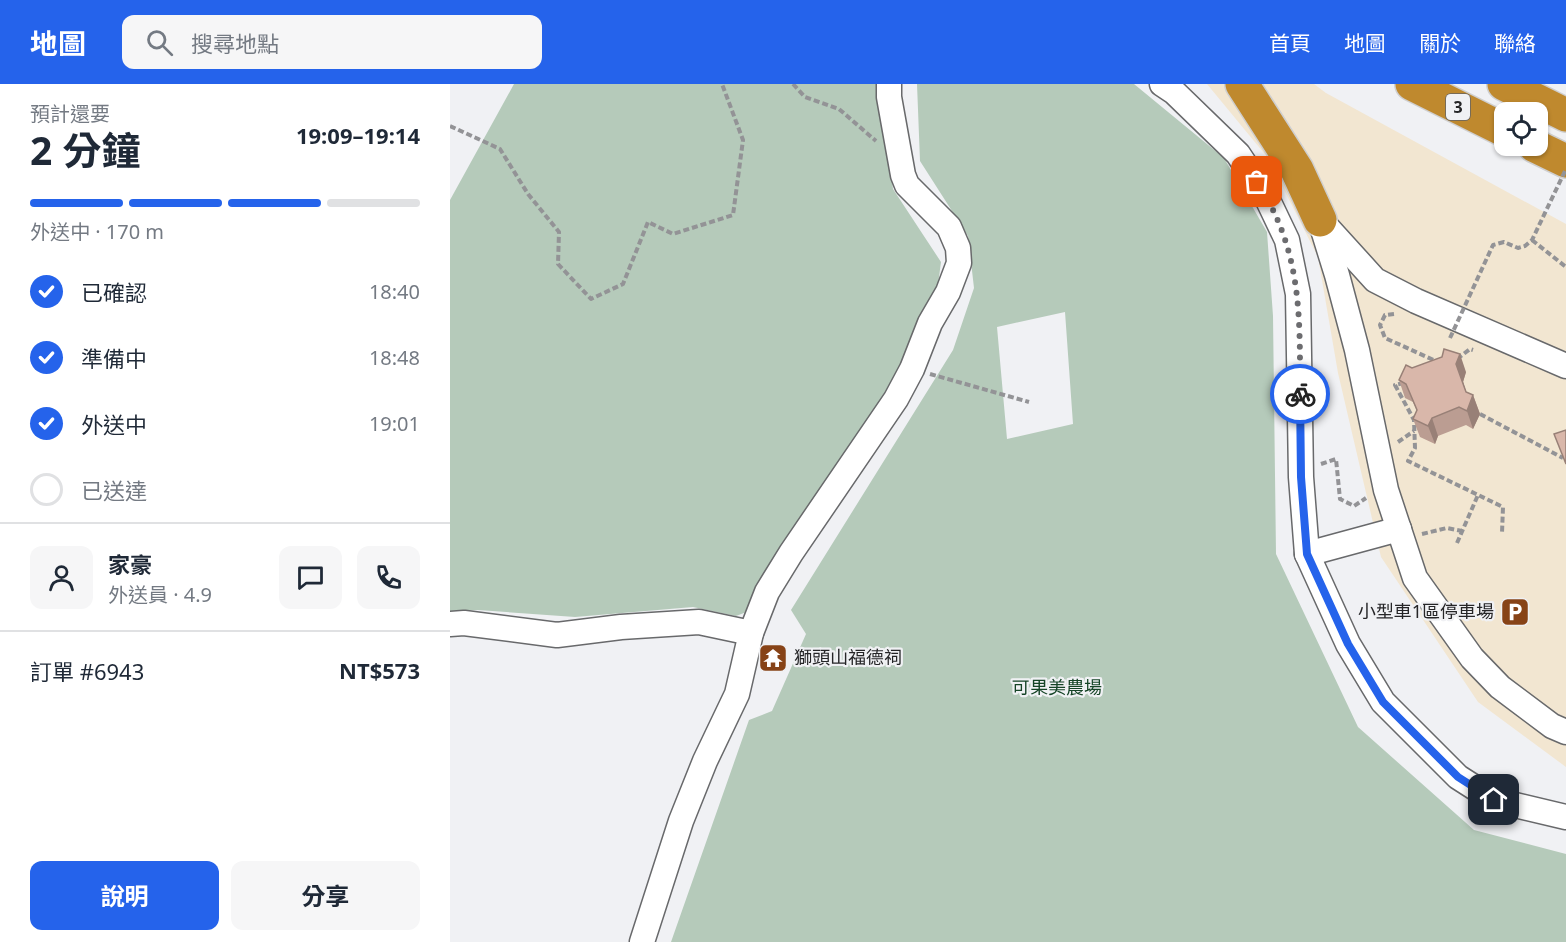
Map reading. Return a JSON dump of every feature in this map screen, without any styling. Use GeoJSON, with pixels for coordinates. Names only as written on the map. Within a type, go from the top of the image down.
{"type":"FeatureCollection","features":[{"type":"Feature","properties":{"kind":"highway"},"geometry":{"type":"LineString","coordinates":[[1242,84],[1297,170],[1320,220]]}},
{"type":"Feature","properties":{"kind":"highway","name":"3"},"geometry":{"type":"LineString","coordinates":[[1412,84],[1494,125]]}},
{"type":"Feature","properties":{"kind":"highway"},"geometry":{"type":"LineString","coordinates":[[1504,84],[1566,115]]}},
{"type":"Feature","properties":{"kind":"highway"},"geometry":{"type":"LineString","coordinates":[[1548,152],[1566,161]]}},
{"type":"Feature","properties":{"kind":"street"},"geometry":{"type":"LineString","coordinates":[[642,942],[681,821],[705,761],[737,694],[751,633],[767,592],[896,399],[912,369],[930,323],[948,292],[959,263],[958,248],[949,227],[907,185],[898,157],[889,84]]}},
{"type":"Feature","properties":{"kind":"street"},"geometry":{"type":"LineString","coordinates":[[1162,84],[1174,92],[1238,154],[1266,196],[1287,240],[1298,294],[1301,471],[1307,554],[1348,644],[1383,702],[1458,777],[1494,800],[1566,817]]}},
{"type":"Feature","properties":{"kind":"street"},"geometry":{"type":"LineString","coordinates":[[1320,220],[1375,280],[1416,301],[1566,366]]}},
{"type":"Feature","properties":{"kind":"street"},"geometry":{"type":"LineString","coordinates":[[1320,220],[1357,350],[1388,493],[1415,578],[1472,658],[1500,687],[1552,726],[1566,732]]}},
{"type":"Feature","properties":{"kind":"street"},"geometry":{"type":"LineString","coordinates":[[1307,554],[1400,533]]}},
{"type":"Feature","properties":{"kind":"street"},"geometry":{"type":"LineString","coordinates":[[450,624],[464,623],[557,635],[621,627],[699,622],[751,633]]}},
{"type":"Feature","properties":{"kind":"path"},"geometry":{"type":"LineString","coordinates":[[450,126],[500,149],[528,194],[559,232],[558,264],[591,299],[623,284],[648,222],[673,234],[733,214],[743,140],[722,84]]}},
{"type":"Feature","properties":{"kind":"path"},"geometry":{"type":"LineString","coordinates":[[793,84],[805,97],[839,109],[898,157]]}},
{"type":"Feature","properties":{"kind":"path"},"geometry":{"type":"LineString","coordinates":[[1450,338],[1493,245],[1504,242],[1518,248],[1532,240],[1566,169]]}},
{"type":"Feature","properties":{"kind":"path"},"geometry":{"type":"LineString","coordinates":[[1532,240],[1566,267]]}},
{"type":"Feature","properties":{"kind":"path"},"geometry":{"type":"LineString","coordinates":[[1397,314],[1385,315],[1380,325],[1385,338],[1444,365],[1436,370]]}},
{"type":"Feature","properties":{"kind":"path"},"geometry":{"type":"LineString","coordinates":[[1451,362],[1470,349],[1479,352]]}},
{"type":"Feature","properties":{"kind":"path"},"geometry":{"type":"LineString","coordinates":[[912,369],[1029,402]]}},
{"type":"Feature","properties":{"kind":"path"},"geometry":{"type":"LineString","coordinates":[[1411,381],[1395,385],[1414,420],[1416,448],[1408,461],[1503,507],[1502,533]]}},
{"type":"Feature","properties":{"kind":"path"},"geometry":{"type":"LineString","coordinates":[[1480,414],[1563,458]]}},
{"type":"Feature","properties":{"kind":"path"},"geometry":{"type":"LineString","coordinates":[[1301,471],[1336,459],[1340,500],[1354,506],[1367,498],[1388,493]]}},
{"type":"Feature","properties":{"kind":"path"},"geometry":{"type":"LineString","coordinates":[[1456,543],[1478,495]]}},
{"type":"Feature","properties":{"kind":"path"},"geometry":{"type":"LineString","coordinates":[[1400,533],[1421,535],[1447,528],[1462,531]]}},
{"type":"Feature","properties":{"kind":"shaded area"},"geometry":{"type":"Polygon","coordinates":[[[1207,84],[1314,84],[1326,93],[1566,224],[1566,767],[1478,702],[1381,557],[1338,373],[1318,257],[1268,158],[1207,84]]]}},
{"type":"Feature","properties":{"kind":"green space"},"geometry":{"type":"Polygon","coordinates":[[[514,84],[880,84],[893,189],[941,262],[933,323],[757,608],[736,616],[693,607],[575,617],[478,610],[450,611],[450,200],[514,84]]]}},
{"type":"Feature","properties":{"kind":"green space","name":"可果美農場"},"geometry":{"type":"Polygon","coordinates":[[[917,84],[1134,84],[1224,158],[1267,232],[1273,316],[1276,554],[1358,727],[1474,830],[1566,854],[1566,942],[671,942],[749,720],[772,711],[806,634],[791,610],[953,350],[974,288],[968,236],[920,161],[917,84]],[[1065,312],[997,327],[1007,439],[1073,424],[1065,312]]]}},
{"type":"Feature","properties":{"kind":"building"},"geometry":{"type":"Polygon","coordinates":[[[1444,349],[1460,354],[1456,364],[1466,392],[1473,395],[1467,411],[1459,407],[1432,418],[1428,426],[1413,419],[1417,410],[1406,384],[1399,380],[1406,365],[1412,368],[1442,357],[1444,349]]]}},
{"type":"Feature","properties":{"kind":"building"},"geometry":{"type":"Polygon","coordinates":[[[1566,430],[1566,464],[1554,434],[1566,430]]]}},
{"type":"Feature","properties":{"kind":"way so far"},"geometry":{"type":"LineString","coordinates":[[1257,182],[1287,240],[1298,294],[1300,394]]}},
{"type":"Feature","properties":{"kind":"place","name":"小型車1區停車場"},"geometry":{"type":"Point","coordinates":[1515,612]}},
{"type":"Feature","properties":{"kind":"place","name":"獅頭山福德祠"},"geometry":{"type":"Point","coordinates":[773,658]}},
{"type":"Feature","properties":{"kind":"route"},"geometry":{"type":"LineString","coordinates":[[1300,394],[1301,477],[1307,554],[1348,644],[1383,702],[1458,777],[1494,800]]}}]}
